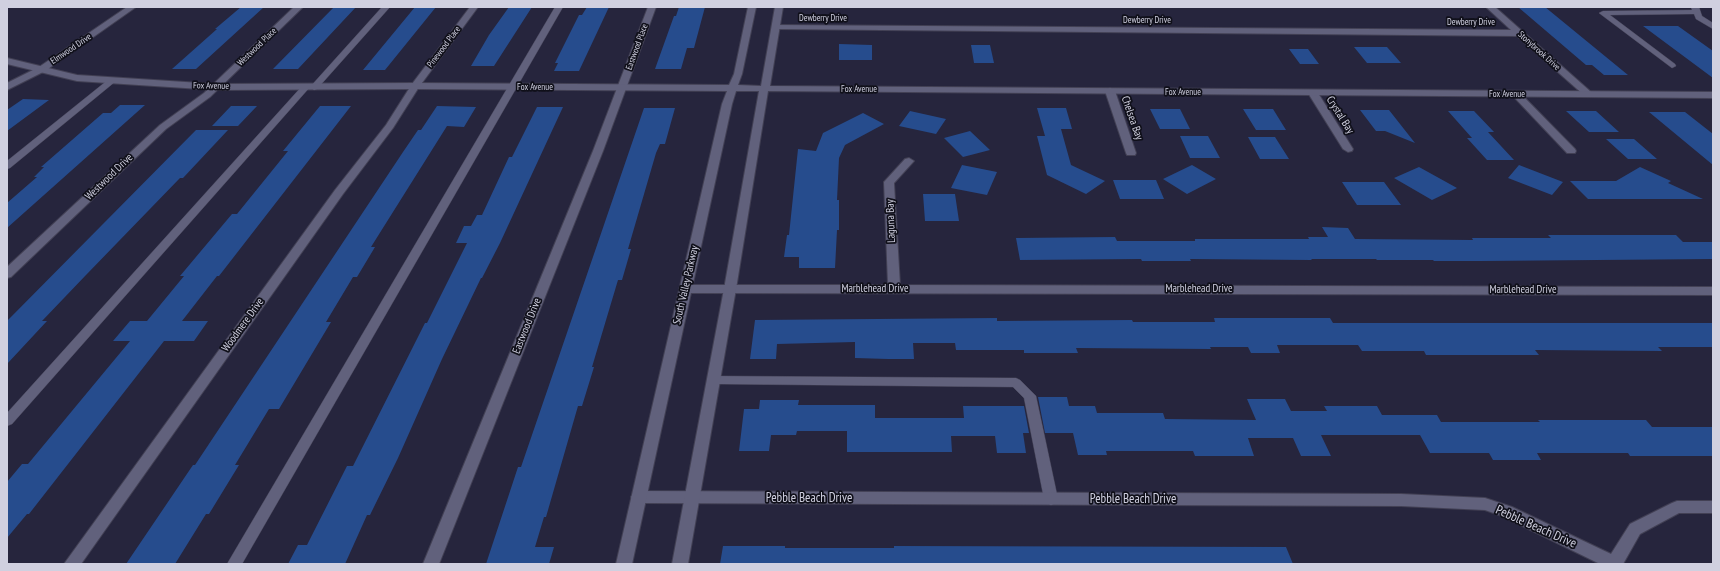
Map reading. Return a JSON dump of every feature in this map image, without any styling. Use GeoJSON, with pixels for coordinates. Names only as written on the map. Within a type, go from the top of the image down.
{"type":"FeatureCollection","features":[{"type":"Feature","properties":{"kind":"street","name":"Elmwood Drive"},"geometry":{"type":"LineString","coordinates":[[7,87],[42,69],[132,7]]}},
{"type":"Feature","properties":{"kind":"street","name":"Westwood Place"},"geometry":{"type":"LineString","coordinates":[[216,86],[298,7]]}},
{"type":"Feature","properties":{"kind":"street","name":"Pinewood Place"},"geometry":{"type":"LineString","coordinates":[[415,86],[474,7]]}},
{"type":"Feature","properties":{"kind":"street","name":"Eastwood Place"},"geometry":{"type":"LineString","coordinates":[[622,88],[652,7]]}},
{"type":"Feature","properties":{"kind":"street","name":"South Valley Parkway"},"geometry":{"type":"LineString","coordinates":[[624,564],[727,104],[738,74],[752,7]]}},
{"type":"Feature","properties":{"kind":"street"},"geometry":{"type":"LineString","coordinates":[[680,564],[714,380],[760,107],[776,27],[778,7]]}},
{"type":"Feature","properties":{"kind":"street","name":"Stonybrook Drive"},"geometry":{"type":"LineString","coordinates":[[1490,7],[1588,94]]}},
{"type":"Feature","properties":{"kind":"street","name":"Dewberry Drive"},"geometry":{"type":"LineString","coordinates":[[776,27],[1518,33]]}},
{"type":"Feature","properties":{"kind":"street","name":"Fox Avenue"},"geometry":{"type":"LineString","coordinates":[[7,61],[77,78],[112,82],[216,86],[1713,95]]}},
{"type":"Feature","properties":{"kind":"street","name":"Westwood Drive"},"geometry":{"type":"LineString","coordinates":[[10,269],[163,127],[197,103],[216,86]]}},
{"type":"Feature","properties":{"kind":"street","name":"Woodmere Drive"},"geometry":{"type":"LineString","coordinates":[[72,564],[339,192],[390,126],[415,86]]}},
{"type":"Feature","properties":{"kind":"street","name":"Eastwood Drive"},"geometry":{"type":"LineString","coordinates":[[431,564],[622,88]]}},
{"type":"Feature","properties":{"kind":"street","name":"Chelsea Bay"},"geometry":{"type":"LineString","coordinates":[[1110,91],[1131,153]]}},
{"type":"Feature","properties":{"kind":"street","name":"Crystal Bay"},"geometry":{"type":"LineString","coordinates":[[1313,93],[1348,149]]}},
{"type":"Feature","properties":{"kind":"street"},"geometry":{"type":"LineString","coordinates":[[1516,94],[1571,151]]}},
{"type":"Feature","properties":{"kind":"street","name":"Laguna Bay"},"geometry":{"type":"LineString","coordinates":[[894,289],[889,182],[909,160]]}},
{"type":"Feature","properties":{"kind":"street","name":"Marblehead Drive"},"geometry":{"type":"LineString","coordinates":[[686,289],[1713,291]]}},
{"type":"Feature","properties":{"kind":"street","name":"Pebble Beach Drive"},"geometry":{"type":"LineString","coordinates":[[639,497],[1401,500],[1485,504],[1507,511],[1614,564]]}},
{"type":"Feature","properties":{"kind":"street"},"geometry":{"type":"LineString","coordinates":[[1614,564],[1635,529],[1677,508],[1713,507]]}},
{"type":"Feature","properties":{"kind":"lane"},"geometry":{"type":"LineString","coordinates":[[7,421],[310,86],[386,7]]}},
{"type":"Feature","properties":{"kind":"lane"},"geometry":{"type":"LineString","coordinates":[[234,564],[559,7]]}},
{"type":"Feature","properties":{"kind":"lane"},"geometry":{"type":"LineString","coordinates":[[1697,12],[1713,27]]}},
{"type":"Feature","properties":{"kind":"lane"},"geometry":{"type":"LineString","coordinates":[[1672,66],[1603,13],[1697,12],[1713,17]]}},
{"type":"Feature","properties":{"kind":"lane"},"geometry":{"type":"LineString","coordinates":[[7,166],[112,82]]}},
{"type":"Feature","properties":{"kind":"lane"},"geometry":{"type":"LineString","coordinates":[[714,380],[1016,383],[1030,396],[1051,499]]}},
{"type":"Feature","properties":{"kind":"building"},"geometry":{"type":"Polygon","coordinates":[[[241,7],[264,7],[196,69],[172,69],[217,29],[215,29],[241,7]]]}},
{"type":"Feature","properties":{"kind":"building"},"geometry":{"type":"Polygon","coordinates":[[[334,7],[356,7],[298,69],[273,69],[334,7]]]}},
{"type":"Feature","properties":{"kind":"building"},"geometry":{"type":"Polygon","coordinates":[[[415,7],[436,7],[385,70],[363,70],[415,7]]]}},
{"type":"Feature","properties":{"kind":"building"},"geometry":{"type":"Polygon","coordinates":[[[509,7],[532,7],[494,66],[471,66],[489,35],[509,7]]]}},
{"type":"Feature","properties":{"kind":"building"},"geometry":{"type":"Polygon","coordinates":[[[587,7],[609,7],[579,71],[554,71],[558,63],[555,63],[579,15],[582,15],[587,7]]]}},
{"type":"Feature","properties":{"kind":"building"},"geometry":{"type":"Polygon","coordinates":[[[679,7],[705,7],[694,48],[687,48],[681,69],[655,69],[674,16],[676,16],[679,7]]]}},
{"type":"Feature","properties":{"kind":"building"},"geometry":{"type":"Polygon","coordinates":[[[1518,7],[1545,7],[1628,75],[1604,75],[1592,65],[1586,65],[1518,7]]]}},
{"type":"Feature","properties":{"kind":"building"},"geometry":{"type":"Polygon","coordinates":[[[1643,26],[1678,26],[1713,51],[1713,78],[1643,26]]]}},
{"type":"Feature","properties":{"kind":"building"},"geometry":{"type":"Polygon","coordinates":[[[839,44],[872,45],[872,60],[839,60],[839,44]]]}},
{"type":"Feature","properties":{"kind":"building"},"geometry":{"type":"Polygon","coordinates":[[[971,45],[990,45],[994,63],[974,63],[971,45]]]}},
{"type":"Feature","properties":{"kind":"building"},"geometry":{"type":"Polygon","coordinates":[[[1354,47],[1387,47],[1401,63],[1367,63],[1354,47]]]}},
{"type":"Feature","properties":{"kind":"building"},"geometry":{"type":"Polygon","coordinates":[[[1289,49],[1308,49],[1319,64],[1300,64],[1289,49]]]}},
{"type":"Feature","properties":{"kind":"building"},"geometry":{"type":"Polygon","coordinates":[[[23,99],[49,100],[7,131],[7,110],[23,99]]]}},
{"type":"Feature","properties":{"kind":"building"},"geometry":{"type":"Polygon","coordinates":[[[120,105],[145,105],[7,228],[7,203],[37,177],[34,177],[44,167],[41,167],[103,113],[111,113],[120,105]]]}},
{"type":"Feature","properties":{"kind":"building"},"geometry":{"type":"Polygon","coordinates":[[[231,106],[257,106],[238,126],[212,126],[231,106]]]}},
{"type":"Feature","properties":{"kind":"building"},"geometry":{"type":"Polygon","coordinates":[[[320,106],[351,106],[219,276],[217,276],[182,321],[208,321],[194,341],[164,341],[29,514],[27,514],[7,538],[7,482],[22,464],[28,464],[130,341],[113,341],[130,321],[147,321],[184,276],[180,276],[232,214],[237,214],[288,151],[283,151],[320,106]]]}},
{"type":"Feature","properties":{"kind":"building"},"geometry":{"type":"Polygon","coordinates":[[[437,106],[476,107],[464,127],[447,126],[371,247],[375,247],[357,277],[353,277],[326,322],[331,322],[279,409],[269,409],[235,465],[239,465],[209,514],[206,514],[175,564],[126,564],[193,465],[195,465],[403,152],[418,130],[421,130],[437,106]]]}},
{"type":"Feature","properties":{"kind":"building"},"geometry":{"type":"Polygon","coordinates":[[[537,107],[563,107],[500,243],[481,278],[442,359],[398,458],[370,515],[367,515],[345,564],[288,564],[298,545],[307,545],[347,466],[353,466],[467,243],[456,243],[464,226],[471,226],[477,215],[482,215],[509,157],[512,157],[537,107]]]}},
{"type":"Feature","properties":{"kind":"building"},"geometry":{"type":"Polygon","coordinates":[[[644,108],[675,108],[665,144],[660,144],[656,153],[628,249],[631,249],[622,280],[618,280],[582,406],[578,406],[546,517],[544,517],[535,547],[554,547],[549,564],[486,564],[518,467],[521,467],[644,108]]]}},
{"type":"Feature","properties":{"kind":"building"},"geometry":{"type":"Polygon","coordinates":[[[1037,108],[1066,108],[1072,129],[1061,129],[1071,165],[1105,181],[1086,194],[1047,175],[1037,136],[1045,136],[1037,108]]]}},
{"type":"Feature","properties":{"kind":"building"},"geometry":{"type":"Polygon","coordinates":[[[1150,109],[1180,109],[1190,129],[1160,129],[1150,109]]]}},
{"type":"Feature","properties":{"kind":"building"},"geometry":{"type":"Polygon","coordinates":[[[1243,109],[1273,109],[1286,130],[1256,130],[1243,109]]]}},
{"type":"Feature","properties":{"kind":"building"},"geometry":{"type":"Polygon","coordinates":[[[1360,110],[1389,110],[1415,143],[1385,131],[1376,131],[1360,110]]]}},
{"type":"Feature","properties":{"kind":"building"},"geometry":{"type":"Polygon","coordinates":[[[910,111],[946,119],[936,134],[899,126],[910,111]]]}},
{"type":"Feature","properties":{"kind":"building"},"geometry":{"type":"Polygon","coordinates":[[[1448,111],[1474,111],[1494,132],[1488,132],[1514,160],[1487,160],[1467,138],[1472,138],[1448,111]]]}},
{"type":"Feature","properties":{"kind":"building"},"geometry":{"type":"Polygon","coordinates":[[[1566,111],[1596,111],[1619,132],[1589,132],[1566,111]]]}},
{"type":"Feature","properties":{"kind":"building"},"geometry":{"type":"Polygon","coordinates":[[[1649,112],[1685,112],[1713,134],[1713,165],[1649,112]]]}},
{"type":"Feature","properties":{"kind":"building"},"geometry":{"type":"Polygon","coordinates":[[[863,113],[884,124],[845,145],[839,158],[837,200],[839,200],[839,230],[837,230],[835,268],[799,268],[799,257],[784,257],[787,235],[789,235],[798,149],[816,151],[823,133],[863,113]]]}},
{"type":"Feature","properties":{"kind":"building"},"geometry":{"type":"Polygon","coordinates":[[[196,130],[228,130],[183,178],[180,178],[42,321],[47,321],[7,364],[7,321],[196,130]]]}},
{"type":"Feature","properties":{"kind":"building"},"geometry":{"type":"Polygon","coordinates":[[[970,131],[990,150],[963,157],[944,138],[970,131]]]}},
{"type":"Feature","properties":{"kind":"building"},"geometry":{"type":"Polygon","coordinates":[[[1180,136],[1208,136],[1220,158],[1190,158],[1180,136]]]}},
{"type":"Feature","properties":{"kind":"building"},"geometry":{"type":"Polygon","coordinates":[[[1248,137],[1275,137],[1289,159],[1260,159],[1248,137]]]}},
{"type":"Feature","properties":{"kind":"building"},"geometry":{"type":"Polygon","coordinates":[[[1606,139],[1634,139],[1657,159],[1628,159],[1606,139]]]}},
{"type":"Feature","properties":{"kind":"building"},"geometry":{"type":"Polygon","coordinates":[[[962,165],[997,172],[987,195],[951,188],[962,165]]]}},
{"type":"Feature","properties":{"kind":"building"},"geometry":{"type":"Polygon","coordinates":[[[1192,165],[1216,179],[1187,194],[1163,179],[1192,165]]]}},
{"type":"Feature","properties":{"kind":"building"},"geometry":{"type":"Polygon","coordinates":[[[1519,165],[1563,182],[1552,195],[1508,178],[1519,165]]]}},
{"type":"Feature","properties":{"kind":"building"},"geometry":{"type":"Polygon","coordinates":[[[1419,167],[1457,188],[1432,200],[1394,178],[1419,167]]]}},
{"type":"Feature","properties":{"kind":"building"},"geometry":{"type":"Polygon","coordinates":[[[1640,167],[1671,181],[1668,183],[1703,199],[1588,199],[1570,181],[1616,181],[1640,167]]]}},
{"type":"Feature","properties":{"kind":"building"},"geometry":{"type":"Polygon","coordinates":[[[1113,180],[1156,180],[1164,199],[1120,199],[1113,180]]]}},
{"type":"Feature","properties":{"kind":"building"},"geometry":{"type":"Polygon","coordinates":[[[1342,182],[1384,182],[1401,205],[1357,205],[1342,182]]]}},
{"type":"Feature","properties":{"kind":"building"},"geometry":{"type":"Polygon","coordinates":[[[923,194],[955,194],[959,221],[925,221],[923,194]]]}},
{"type":"Feature","properties":{"kind":"building"},"geometry":{"type":"Polygon","coordinates":[[[1322,227],[1348,228],[1355,239],[1473,240],[1472,238],[1551,238],[1548,235],[1676,235],[1683,242],[1713,242],[1713,259],[1482,261],[1376,259],[1190,259],[1191,261],[1142,261],[1141,259],[1020,260],[1016,238],[1115,237],[1117,241],[1195,241],[1195,239],[1309,239],[1308,237],[1328,237],[1322,227]]]}},
{"type":"Feature","properties":{"kind":"building"},"geometry":{"type":"Polygon","coordinates":[[[997,318],[997,321],[1132,320],[1133,322],[1215,322],[1214,318],[1330,318],[1333,323],[1713,323],[1713,347],[1658,347],[1662,351],[1535,350],[1539,355],[1426,355],[1424,351],[1362,351],[1358,345],[1277,345],[1280,353],[1251,353],[1248,347],[1210,347],[1211,349],[1076,348],[1078,353],[1024,353],[1024,350],[956,350],[955,343],[913,343],[914,359],[888,359],[855,358],[855,342],[777,344],[776,359],[750,359],[755,320],[997,318]]]}},
{"type":"Feature","properties":{"kind":"building"},"geometry":{"type":"Polygon","coordinates":[[[1038,397],[1067,397],[1069,406],[1095,406],[1097,413],[1163,413],[1165,419],[1256,420],[1247,399],[1285,399],[1291,411],[1327,411],[1324,406],[1377,406],[1382,415],[1437,415],[1441,422],[1646,420],[1652,427],[1713,427],[1713,456],[1630,456],[1628,453],[1537,453],[1541,460],[1493,460],[1489,453],[1430,453],[1420,435],[1321,435],[1331,456],[1301,456],[1293,438],[1248,438],[1254,456],[1195,456],[1193,451],[1106,451],[1107,455],[1078,455],[1073,433],[1045,433],[1038,397]]]}},
{"type":"Feature","properties":{"kind":"building"},"geometry":{"type":"Polygon","coordinates":[[[760,400],[799,400],[798,405],[875,405],[875,418],[964,418],[963,406],[1024,406],[1029,433],[1023,433],[1026,453],[997,453],[995,436],[951,436],[952,452],[847,452],[847,431],[797,431],[796,435],[771,435],[769,451],[739,451],[744,409],[759,409],[760,400]]]}},
{"type":"Feature","properties":{"kind":"building"},"geometry":{"type":"Polygon","coordinates":[[[723,546],[785,546],[785,548],[894,548],[894,546],[1286,547],[1293,564],[720,564],[723,546]]]}}]}
